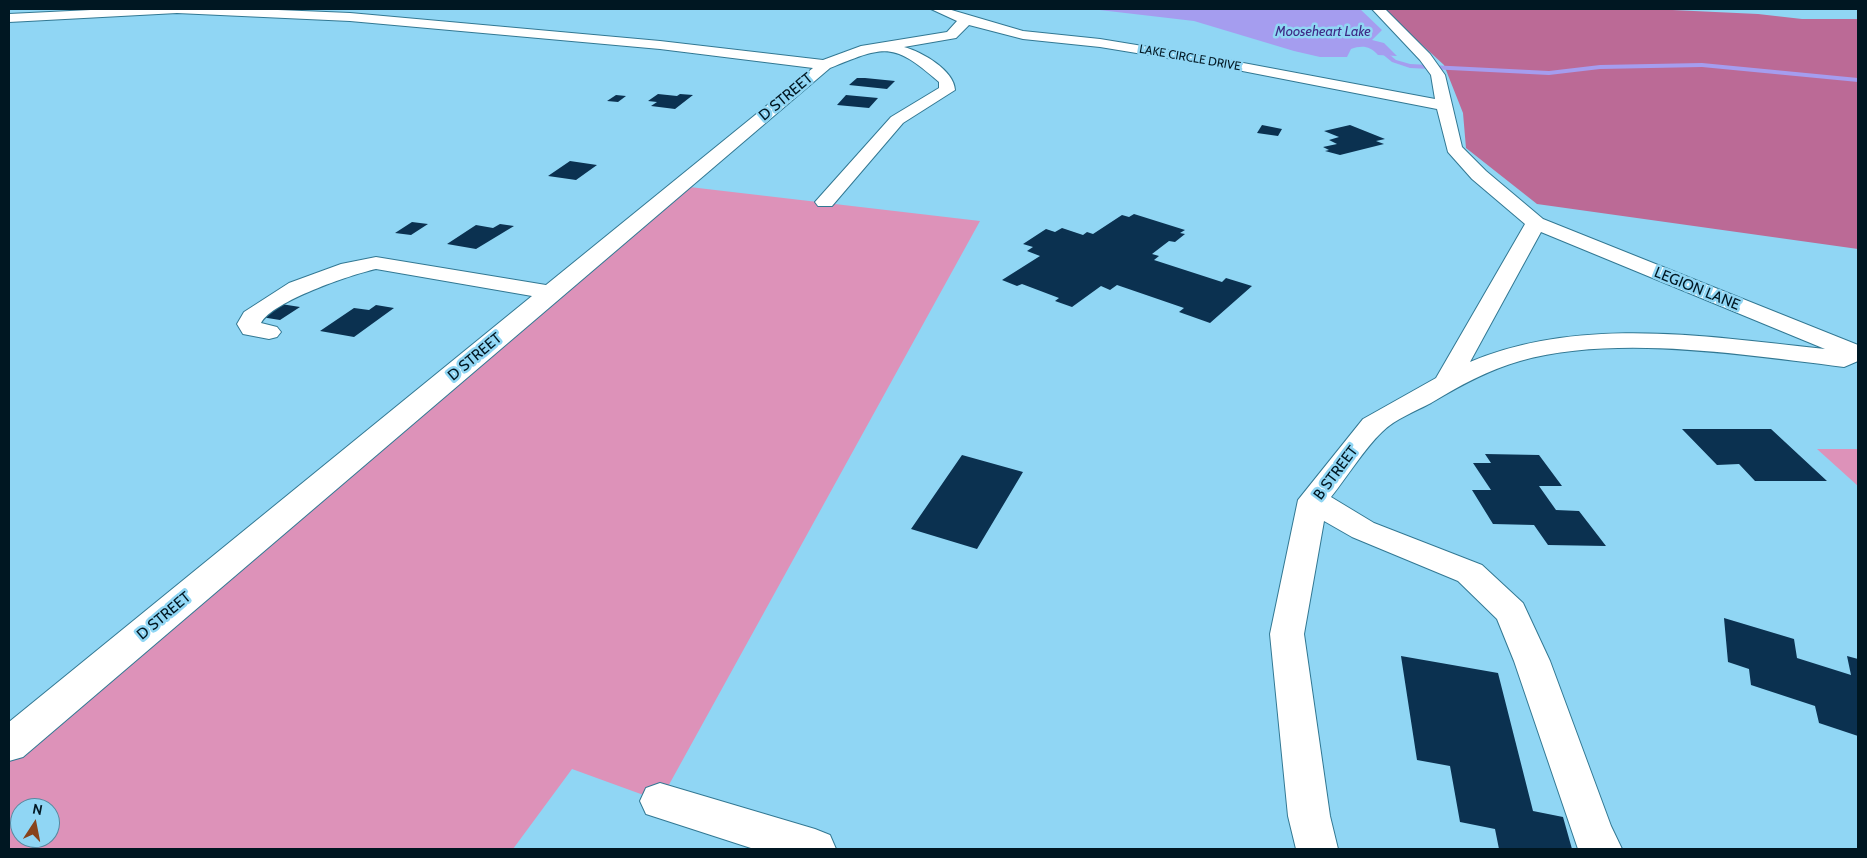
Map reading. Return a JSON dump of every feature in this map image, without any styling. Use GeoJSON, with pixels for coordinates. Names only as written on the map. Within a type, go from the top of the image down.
{"type":"FeatureCollection","features":[{"type":"Feature","properties":{"kind":"street"},"geometry":{"type":"LineString","coordinates":[[9,18],[177,9],[360,18],[650,44],[825,64]]}},
{"type":"Feature","properties":{"kind":"street","name":"LAKE CIRCLE DRIVE"},"geometry":{"type":"LineString","coordinates":[[937,9],[958,28],[1100,43],[1222,63],[1445,106]]}},
{"type":"Feature","properties":{"kind":"street","name":"LEGION LANE"},"geometry":{"type":"LineString","coordinates":[[1378,9],[1425,57],[1438,75],[1454,148],[1480,175],[1536,223],[1858,354]]}},
{"type":"Feature","properties":{"kind":"street"},"geometry":{"type":"LineString","coordinates":[[183,23],[261,13]]}},
{"type":"Feature","properties":{"kind":"street"},"geometry":{"type":"LineString","coordinates":[[9,24],[60,29]]}},
{"type":"Feature","properties":{"kind":"street"},"geometry":{"type":"LineString","coordinates":[[958,28],[1023,35]]}},
{"type":"Feature","properties":{"kind":"street","name":"D STREET"},"geometry":{"type":"LineString","coordinates":[[9,745],[825,64],[842,56],[958,28]]}},
{"type":"Feature","properties":{"kind":"street"},"geometry":{"type":"LineString","coordinates":[[883,45],[916,55],[947,80],[947,90],[897,120]]}},
{"type":"Feature","properties":{"kind":"street"},"geometry":{"type":"LineString","coordinates":[[922,82],[938,72]]}},
{"type":"Feature","properties":{"kind":"street"},"geometry":{"type":"LineString","coordinates":[[825,202],[897,120],[911,93]]}},
{"type":"Feature","properties":{"kind":"street"},"geometry":{"type":"LineString","coordinates":[[1446,383],[1536,223]]}},
{"type":"Feature","properties":{"kind":"street"},"geometry":{"type":"LineString","coordinates":[[269,332],[251,329],[249,324],[252,317],[282,296],[319,279],[376,263],[551,294]]}},
{"type":"Feature","properties":{"kind":"street","name":"B STREET"},"geometry":{"type":"LineString","coordinates":[[1317,849],[1309,816],[1287,634],[1313,500],[1373,425],[1446,383],[1498,359],[1556,347],[1638,340],[1689,342],[1858,360]]}},
{"type":"Feature","properties":{"kind":"street"},"geometry":{"type":"LineString","coordinates":[[1313,500],[1363,530],[1470,573],[1511,612],[1532,661],[1593,836],[1601,849]]}},
{"type":"Feature","properties":{"kind":"street"},"geometry":{"type":"LineString","coordinates":[[660,801],[815,849]]}},
{"type":"Feature","properties":{"kind":"shaded area"},"geometry":{"type":"Polygon","coordinates":[[[1383,9],[1651,9],[1758,14],[1802,19],[1858,19],[1858,249],[1537,204],[1466,148],[1463,113],[1444,65],[1383,9]]]}},
{"type":"Feature","properties":{"kind":"shaded area"},"geometry":{"type":"Polygon","coordinates":[[[681,186],[980,221],[660,801],[572,769],[513,849],[9,849],[9,745],[681,186]]]}},
{"type":"Feature","properties":{"kind":"shaded area"},"geometry":{"type":"Polygon","coordinates":[[[1817,449],[1858,449],[1858,486],[1817,449]]]}},
{"type":"Feature","properties":{"kind":"water","name":"Mooseheart Lake"},"geometry":{"type":"Polygon","coordinates":[[[1091,9],[1360,9],[1382,30],[1372,40],[1384,43],[1397,56],[1378,55],[1369,48],[1359,47],[1351,49],[1347,57],[1320,57],[1194,21],[1091,9]]]}},
{"type":"Feature","properties":{"kind":"building"},"geometry":{"type":"Polygon","coordinates":[[[857,78],[895,81],[887,89],[849,85],[857,78]]]}},
{"type":"Feature","properties":{"kind":"building"},"geometry":{"type":"Polygon","coordinates":[[[658,94],[693,95],[675,109],[651,106],[657,102],[648,101],[658,94]]]}},
{"type":"Feature","properties":{"kind":"building"},"geometry":{"type":"Polygon","coordinates":[[[616,95],[626,96],[618,102],[607,101],[616,95]]]}},
{"type":"Feature","properties":{"kind":"building"},"geometry":{"type":"Polygon","coordinates":[[[846,95],[878,98],[869,108],[837,105],[846,95]]]}},
{"type":"Feature","properties":{"kind":"building"},"geometry":{"type":"Polygon","coordinates":[[[1262,125],[1282,129],[1278,136],[1257,133],[1262,125]]]}},
{"type":"Feature","properties":{"kind":"building"},"geometry":{"type":"Polygon","coordinates":[[[1350,125],[1385,139],[1376,141],[1384,144],[1340,155],[1325,151],[1329,150],[1323,147],[1337,144],[1329,140],[1339,137],[1324,131],[1350,125]]]}},
{"type":"Feature","properties":{"kind":"building"},"geometry":{"type":"Polygon","coordinates":[[[570,161],[597,165],[576,180],[548,176],[570,161]]]}},
{"type":"Feature","properties":{"kind":"building"},"geometry":{"type":"Polygon","coordinates":[[[1134,214],[1185,230],[1180,233],[1185,234],[1175,242],[1169,241],[1152,254],[1159,256],[1154,260],[1222,282],[1226,278],[1252,286],[1210,323],[1179,312],[1184,308],[1117,285],[1110,290],[1101,286],[1072,307],[1055,301],[1059,298],[1022,284],[1017,286],[1002,280],[1040,256],[1027,251],[1033,247],[1023,244],[1046,229],[1055,232],[1062,228],[1083,235],[1087,232],[1093,234],[1122,215],[1129,217],[1134,214]]]}},
{"type":"Feature","properties":{"kind":"building"},"geometry":{"type":"Polygon","coordinates":[[[412,222],[428,224],[411,235],[395,233],[412,222]]]}},
{"type":"Feature","properties":{"kind":"building"},"geometry":{"type":"Polygon","coordinates":[[[500,224],[514,226],[476,249],[447,244],[476,225],[493,228],[500,224]]]}},
{"type":"Feature","properties":{"kind":"building"},"geometry":{"type":"Polygon","coordinates":[[[281,304],[300,307],[280,320],[261,317],[281,304]]]}},
{"type":"Feature","properties":{"kind":"building"},"geometry":{"type":"Polygon","coordinates":[[[376,305],[394,308],[354,337],[320,331],[354,308],[369,310],[376,305]]]}},
{"type":"Feature","properties":{"kind":"building"},"geometry":{"type":"Polygon","coordinates":[[[1682,429],[1771,429],[1827,481],[1755,481],[1739,464],[1717,465],[1682,429]]]}},
{"type":"Feature","properties":{"kind":"building"},"geometry":{"type":"Polygon","coordinates":[[[1485,454],[1539,455],[1562,486],[1539,486],[1556,510],[1579,511],[1606,546],[1548,545],[1534,525],[1493,524],[1472,490],[1491,490],[1473,463],[1491,463],[1485,454]]]}},
{"type":"Feature","properties":{"kind":"building"},"geometry":{"type":"Polygon","coordinates":[[[962,455],[1023,472],[977,549],[911,529],[962,455]]]}},
{"type":"Feature","properties":{"kind":"building"},"geometry":{"type":"Polygon","coordinates":[[[1724,618],[1794,639],[1797,658],[1851,675],[1847,656],[1858,659],[1858,736],[1819,723],[1815,706],[1751,685],[1749,669],[1728,662],[1724,618]]]}},
{"type":"Feature","properties":{"kind":"building"},"geometry":{"type":"Polygon","coordinates":[[[1401,656],[1498,673],[1533,811],[1563,817],[1572,849],[1499,849],[1495,829],[1460,822],[1450,766],[1417,760],[1401,656]]]}},
{"type":"Feature","properties":{"kind":"waterway"},"geometry":{"type":"LineString","coordinates":[[1377,47],[1394,61],[1410,66],[1549,73],[1600,67],[1702,65],[1858,80]]}}]}
